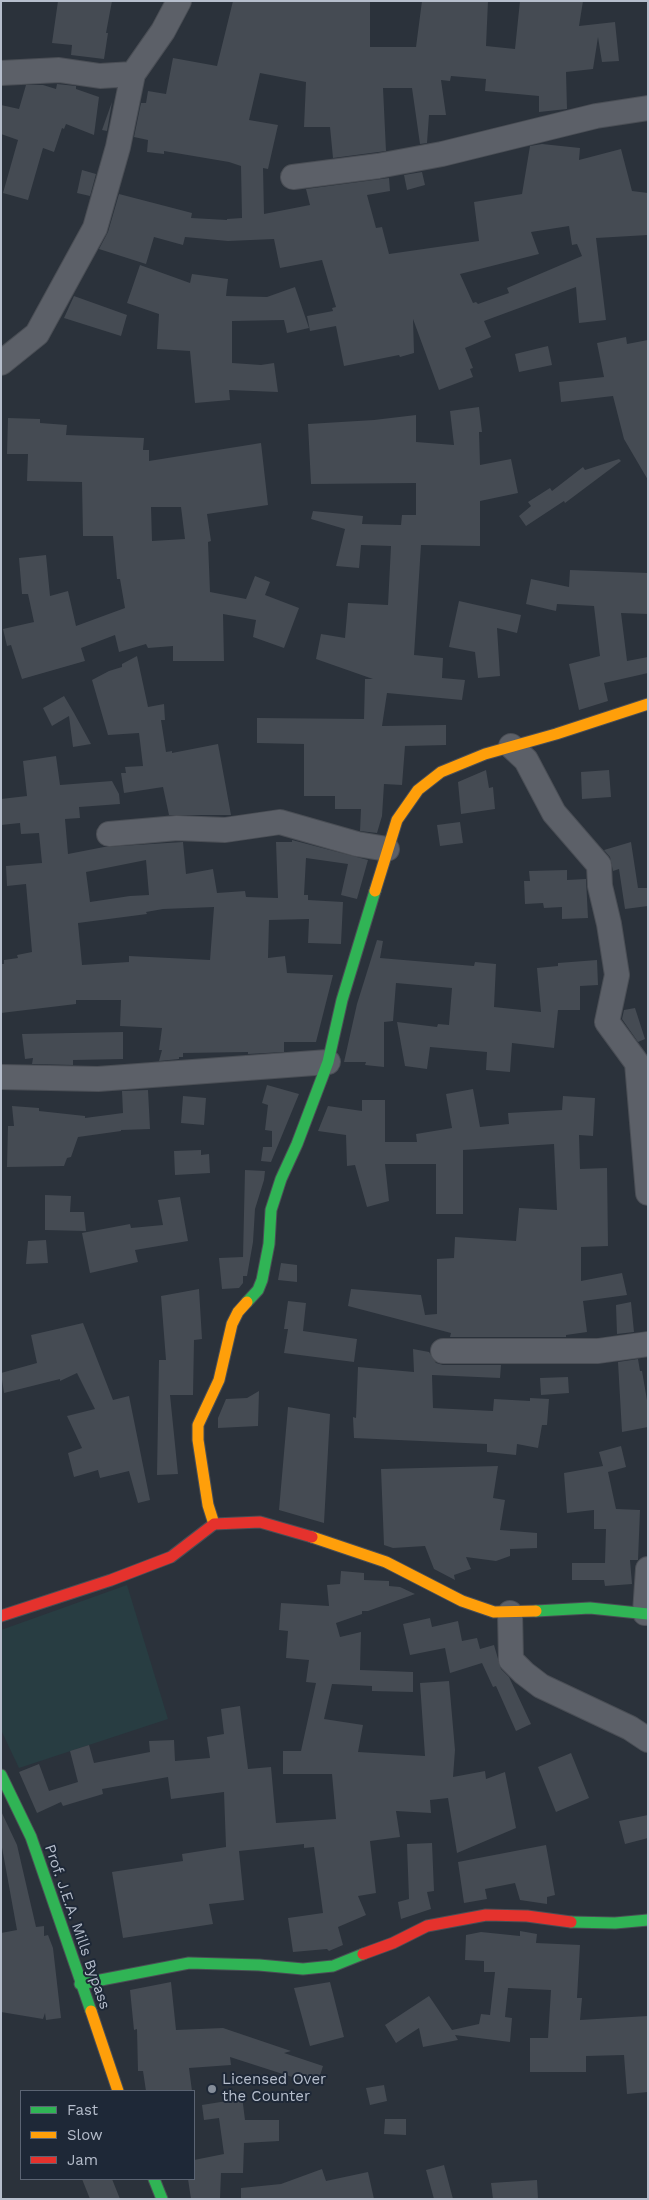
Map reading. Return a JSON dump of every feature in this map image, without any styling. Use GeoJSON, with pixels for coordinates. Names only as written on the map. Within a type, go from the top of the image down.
{"type":"FeatureCollection","features":[{"type":"Feature","properties":{"kind":"street"},"geometry":{"type":"LineString","coordinates":[[1,363],[37,334],[95,228],[118,147],[133,74],[163,31],[179,1]]}},
{"type":"Feature","properties":{"kind":"street"},"geometry":{"type":"LineString","coordinates":[[1,73],[58,70],[100,76],[133,74]]}},
{"type":"Feature","properties":{"kind":"street"},"geometry":{"type":"LineString","coordinates":[[293,178],[378,166],[442,154],[596,116],[648,108]]}},
{"type":"Feature","properties":{"kind":"street"},"geometry":{"type":"LineString","coordinates":[[214,1524],[208,1504],[198,1440],[198,1425],[208,1400],[219,1380],[232,1324],[238,1312],[258,1290],[262,1280],[269,1244],[271,1210],[281,1178],[301,1136],[328,1062],[342,1000],[397,820],[418,790],[441,772],[485,754],[556,734],[648,704]]}},
{"type":"Feature","properties":{"kind":"street"},"geometry":{"type":"LineString","coordinates":[[511,746],[526,760],[554,812],[599,865],[600,886],[609,924],[617,975],[607,1022],[637,1063],[644,1080],[648,1193]]}},
{"type":"Feature","properties":{"kind":"street"},"geometry":{"type":"LineString","coordinates":[[109,834],[177,828],[225,830],[280,822],[357,844],[387,849]]}},
{"type":"Feature","properties":{"kind":"street"},"geometry":{"type":"LineString","coordinates":[[1,1077],[98,1079],[328,1062]]}},
{"type":"Feature","properties":{"kind":"street"},"geometry":{"type":"LineString","coordinates":[[443,1350],[598,1351],[648,1344]]}},
{"type":"Feature","properties":{"kind":"street"},"geometry":{"type":"LineString","coordinates":[[1,1616],[111,1580],[171,1557],[214,1524],[260,1522],[283,1527],[386,1562],[462,1601],[494,1612],[510,1613],[590,1608],[646,1613],[648,1569]]}},
{"type":"Feature","properties":{"kind":"street"},"geometry":{"type":"LineString","coordinates":[[510,1613],[511,1660],[524,1673],[541,1686],[630,1728],[648,1740]]}},
{"type":"Feature","properties":{"kind":"street","name":"Prof. J.E.A. Mills Bypass"},"geometry":{"type":"LineString","coordinates":[[1,1775],[30,1837],[118,2090]]}},
{"type":"Feature","properties":{"kind":"street"},"geometry":{"type":"LineString","coordinates":[[80,1984],[189,1963],[259,1965],[303,1970],[333,1966],[393,1943],[427,1926],[486,1915],[527,1916],[559,1922],[615,1923],[648,1920]]}},
{"type":"Feature","properties":{"kind":"street"},"geometry":{"type":"LineString","coordinates":[[154,2180],[162,2199]]}},
{"type":"Feature","properties":{"kind":"green space"},"geometry":{"type":"Polygon","coordinates":[[[127,1585],[168,1719],[19,1768],[1,1730],[1,1630],[127,1585]]]}},
{"type":"Feature","properties":{"kind":"building"},"geometry":{"type":"Polygon","coordinates":[[[58,1],[112,1],[106,33],[108,33],[104,59],[71,55],[72,45],[52,43],[58,1]]]}},
{"type":"Feature","properties":{"kind":"building"},"geometry":{"type":"Polygon","coordinates":[[[233,1],[370,1],[370,47],[416,47],[422,1],[488,1],[486,46],[515,49],[520,1],[583,1],[579,26],[615,22],[619,61],[602,62],[598,37],[593,69],[566,72],[567,109],[539,112],[539,96],[485,91],[486,79],[451,76],[450,81],[441,80],[446,115],[429,115],[427,143],[420,144],[412,88],[383,88],[386,151],[333,158],[330,127],[304,127],[306,82],[260,73],[249,120],[278,125],[268,169],[263,168],[264,214],[310,205],[306,189],[389,178],[390,191],[367,195],[376,228],[382,227],[389,254],[479,241],[474,202],[522,194],[530,146],[542,144],[580,148],[579,160],[621,149],[632,191],[648,193],[648,235],[596,238],[606,320],[579,323],[576,287],[484,321],[491,337],[465,348],[473,368],[470,369],[473,377],[439,390],[413,319],[414,353],[344,366],[336,326],[310,331],[307,316],[333,311],[332,308],[336,307],[322,260],[280,268],[274,239],[228,241],[185,237],[183,245],[154,237],[146,264],[99,249],[108,232],[119,194],[192,213],[191,218],[227,220],[242,218],[241,166],[229,162],[164,151],[164,154],[147,152],[148,140],[134,137],[141,103],[146,103],[148,91],[166,94],[173,58],[217,66],[233,1]],[[569,226],[531,232],[539,254],[460,274],[473,303],[476,302],[478,304],[509,293],[507,288],[582,256],[577,244],[572,245],[569,226]]]}},
{"type":"Feature","properties":{"kind":"building"},"geometry":{"type":"Polygon","coordinates":[[[57,84],[76,86],[76,89],[99,97],[94,135],[66,124],[64,129],[62,128],[54,152],[43,148],[28,200],[3,193],[18,140],[1,134],[1,105],[19,109],[26,85],[43,85],[56,89],[57,84]]]}},
{"type":"Feature","properties":{"kind":"building"},"geometry":{"type":"Polygon","coordinates":[[[112,102],[107,131],[102,130],[112,102]]]}},
{"type":"Feature","properties":{"kind":"building"},"geometry":{"type":"Polygon","coordinates":[[[82,170],[96,174],[90,196],[77,193],[82,170]]]}},
{"type":"Feature","properties":{"kind":"building"},"geometry":{"type":"Polygon","coordinates":[[[422,172],[425,185],[407,190],[404,175],[422,172]]]}},
{"type":"Feature","properties":{"kind":"building"},"geometry":{"type":"Polygon","coordinates":[[[140,265],[190,283],[192,274],[228,279],[226,296],[267,297],[295,287],[309,328],[287,333],[284,320],[232,321],[232,363],[261,365],[274,363],[278,392],[229,390],[230,400],[195,403],[190,351],[157,349],[159,314],[127,303],[140,265]]]}},
{"type":"Feature","properties":{"kind":"building"},"geometry":{"type":"Polygon","coordinates":[[[74,296],[127,315],[121,336],[64,318],[74,296]]]}},
{"type":"Feature","properties":{"kind":"building"},"geometry":{"type":"Polygon","coordinates":[[[626,337],[627,344],[648,340],[648,480],[624,439],[613,396],[561,402],[559,382],[604,377],[597,343],[626,337]]]}},
{"type":"Feature","properties":{"kind":"building"},"geometry":{"type":"Polygon","coordinates":[[[548,346],[552,365],[519,372],[515,354],[548,346]]]}},
{"type":"Feature","properties":{"kind":"building"},"geometry":{"type":"Polygon","coordinates":[[[479,407],[482,432],[479,432],[480,465],[511,459],[518,493],[480,501],[480,546],[421,545],[414,655],[443,658],[442,678],[465,680],[462,700],[387,693],[382,726],[446,725],[446,745],[405,746],[402,785],[384,784],[382,816],[377,833],[360,831],[361,809],[335,809],[335,796],[304,796],[304,744],[257,743],[257,718],[364,719],[365,679],[373,679],[316,659],[321,634],[345,638],[348,603],[388,605],[391,546],[361,545],[359,568],[336,566],[345,529],[311,519],[313,511],[363,516],[362,524],[401,525],[402,515],[416,515],[416,483],[311,484],[308,424],[416,415],[416,442],[454,445],[450,411],[479,407]]]}},
{"type":"Feature","properties":{"kind":"building"},"geometry":{"type":"Polygon","coordinates":[[[8,418],[40,419],[40,423],[67,425],[66,435],[144,438],[143,450],[149,450],[149,461],[261,443],[268,505],[207,514],[211,541],[208,542],[210,592],[246,599],[255,576],[270,582],[265,595],[299,608],[284,648],[253,637],[256,620],[223,614],[224,661],[173,661],[173,646],[148,648],[146,644],[119,652],[115,635],[81,648],[85,661],[22,679],[11,645],[7,646],[3,629],[34,622],[28,594],[22,594],[19,558],[46,555],[50,596],[68,591],[76,626],[125,608],[120,579],[117,579],[113,536],[83,536],[82,482],[27,481],[28,454],[7,454],[8,418]],[[151,507],[152,541],[185,539],[181,507],[151,507]]]}},
{"type":"Feature","properties":{"kind":"building"},"geometry":{"type":"Polygon","coordinates":[[[619,459],[621,461],[565,503],[564,501],[526,526],[519,516],[531,506],[528,502],[550,488],[552,491],[583,467],[585,470],[619,459]]]}},
{"type":"Feature","properties":{"kind":"building"},"geometry":{"type":"Polygon","coordinates":[[[570,570],[648,573],[648,614],[621,613],[627,661],[648,657],[648,673],[604,683],[608,701],[579,710],[569,664],[600,656],[594,606],[557,604],[556,611],[526,604],[531,579],[569,587],[570,570]]]}},
{"type":"Feature","properties":{"kind":"building"},"geometry":{"type":"Polygon","coordinates":[[[459,601],[521,615],[517,633],[497,628],[500,676],[478,678],[475,652],[449,647],[459,601]]]}},
{"type":"Feature","properties":{"kind":"building"},"geometry":{"type":"Polygon","coordinates":[[[137,656],[148,707],[164,704],[165,720],[161,720],[166,752],[172,751],[172,753],[218,744],[231,815],[169,815],[163,787],[124,793],[121,773],[126,773],[125,767],[143,766],[139,733],[108,735],[92,680],[122,667],[122,664],[137,656]]]}},
{"type":"Feature","properties":{"kind":"building"},"geometry":{"type":"Polygon","coordinates":[[[64,696],[91,744],[73,747],[69,716],[52,726],[43,708],[64,696]]]}},
{"type":"Feature","properties":{"kind":"building"},"geometry":{"type":"Polygon","coordinates":[[[56,756],[60,785],[112,781],[119,794],[120,804],[79,807],[80,818],[65,819],[68,854],[104,847],[183,842],[186,874],[213,869],[217,893],[245,891],[246,897],[278,898],[276,842],[292,842],[292,840],[368,860],[357,899],[341,895],[348,864],[306,858],[304,895],[308,895],[308,900],[343,902],[341,944],[308,943],[309,919],[269,920],[268,958],[285,956],[287,973],[333,975],[316,1042],[284,1042],[284,1052],[248,1054],[248,1052],[183,1053],[183,1057],[179,1057],[179,1059],[159,1061],[162,1050],[159,1050],[162,1028],[120,1026],[121,1000],[76,1000],[76,1004],[1,1013],[1,964],[4,964],[4,960],[18,958],[17,955],[32,952],[26,884],[7,886],[6,866],[42,863],[39,833],[21,834],[20,823],[1,825],[1,799],[27,796],[23,761],[56,756]],[[146,860],[86,872],[90,902],[149,895],[146,860]],[[214,907],[163,909],[146,912],[147,914],[78,923],[82,965],[129,962],[129,956],[210,960],[214,907]]]}},
{"type":"Feature","properties":{"kind":"building"},"geometry":{"type":"Polygon","coordinates":[[[486,770],[489,788],[493,787],[495,809],[461,814],[458,782],[486,770]]]}},
{"type":"Feature","properties":{"kind":"building"},"geometry":{"type":"Polygon","coordinates":[[[609,770],[611,797],[582,799],[581,772],[609,770]]]}},
{"type":"Feature","properties":{"kind":"building"},"geometry":{"type":"Polygon","coordinates":[[[460,822],[463,843],[440,846],[437,825],[460,822]]]}},
{"type":"Feature","properties":{"kind":"building"},"geometry":{"type":"Polygon","coordinates":[[[631,842],[638,888],[648,888],[648,906],[625,909],[619,869],[613,871],[610,857],[604,850],[631,842]]]}},
{"type":"Feature","properties":{"kind":"building"},"geometry":{"type":"Polygon","coordinates":[[[567,870],[567,880],[586,879],[588,918],[562,919],[562,907],[544,908],[543,903],[525,904],[524,881],[530,881],[529,871],[567,870]]]}},
{"type":"Feature","properties":{"kind":"building"},"geometry":{"type":"Polygon","coordinates":[[[377,940],[383,941],[380,958],[474,966],[475,962],[496,964],[494,1007],[541,1012],[537,968],[558,966],[558,963],[597,960],[598,985],[580,986],[580,1010],[558,1010],[554,1048],[512,1043],[510,1072],[486,1070],[487,1052],[430,1047],[427,1069],[405,1066],[397,1022],[437,1027],[438,1024],[449,1025],[452,988],[396,983],[393,1021],[384,1022],[384,1067],[365,1065],[366,1062],[344,1062],[357,1004],[377,940]]]}},
{"type":"Feature","properties":{"kind":"building"},"geometry":{"type":"Polygon","coordinates":[[[635,1008],[645,1039],[638,1042],[622,1019],[624,1010],[635,1008]]]}},
{"type":"Feature","properties":{"kind":"building"},"geometry":{"type":"Polygon","coordinates":[[[123,1032],[123,1059],[73,1060],[73,1065],[32,1064],[33,1058],[25,1059],[22,1034],[123,1032]]]}},
{"type":"Feature","properties":{"kind":"building"},"geometry":{"type":"Polygon","coordinates":[[[267,1085],[299,1094],[271,1162],[261,1161],[263,1147],[272,1147],[272,1131],[265,1130],[268,1105],[262,1103],[267,1085]]]}},
{"type":"Feature","properties":{"kind":"building"},"geometry":{"type":"Polygon","coordinates":[[[473,1089],[480,1127],[509,1124],[508,1113],[562,1110],[563,1096],[595,1098],[593,1136],[579,1135],[580,1169],[607,1168],[608,1246],[581,1247],[581,1281],[622,1273],[627,1295],[583,1301],[587,1332],[566,1335],[566,1337],[450,1337],[451,1333],[348,1306],[351,1289],[421,1295],[425,1315],[437,1314],[437,1259],[454,1258],[455,1237],[516,1241],[519,1208],[557,1210],[554,1144],[463,1150],[463,1214],[436,1214],[436,1164],[385,1164],[389,1201],[367,1207],[355,1165],[347,1166],[346,1135],[318,1131],[328,1106],[362,1111],[362,1100],[385,1100],[385,1142],[417,1142],[416,1134],[452,1128],[446,1094],[473,1089]]]}},
{"type":"Feature","properties":{"kind":"building"},"geometry":{"type":"Polygon","coordinates":[[[148,1090],[150,1129],[121,1130],[78,1137],[71,1157],[67,1158],[64,1166],[7,1167],[8,1126],[14,1126],[12,1106],[39,1108],[39,1111],[85,1116],[85,1118],[123,1113],[122,1091],[148,1090]]]}},
{"type":"Feature","properties":{"kind":"building"},"geometry":{"type":"Polygon","coordinates":[[[183,1096],[206,1098],[204,1125],[181,1123],[183,1096]]]}},
{"type":"Feature","properties":{"kind":"building"},"geometry":{"type":"Polygon","coordinates":[[[201,1150],[201,1155],[209,1154],[210,1173],[175,1175],[174,1151],[201,1150]]]}},
{"type":"Feature","properties":{"kind":"building"},"geometry":{"type":"Polygon","coordinates":[[[245,1170],[265,1171],[255,1209],[253,1242],[247,1276],[243,1276],[243,1283],[239,1288],[222,1289],[219,1258],[243,1257],[245,1170]]]}},
{"type":"Feature","properties":{"kind":"building"},"geometry":{"type":"Polygon","coordinates":[[[45,1195],[71,1196],[70,1212],[84,1212],[86,1231],[45,1230],[45,1195]]]}},
{"type":"Feature","properties":{"kind":"building"},"geometry":{"type":"Polygon","coordinates":[[[180,1197],[188,1241],[135,1250],[138,1262],[90,1273],[82,1233],[130,1224],[131,1228],[163,1225],[158,1200],[180,1197]]]}},
{"type":"Feature","properties":{"kind":"building"},"geometry":{"type":"Polygon","coordinates":[[[46,1240],[48,1263],[26,1264],[28,1241],[46,1240]]]}},
{"type":"Feature","properties":{"kind":"building"},"geometry":{"type":"Polygon","coordinates":[[[281,1263],[297,1265],[297,1282],[278,1280],[281,1263]]]}},
{"type":"Feature","properties":{"kind":"building"},"geometry":{"type":"Polygon","coordinates":[[[199,1289],[202,1339],[194,1340],[193,1395],[170,1395],[178,1474],[157,1475],[159,1360],[166,1360],[161,1296],[199,1289]]]}},
{"type":"Feature","properties":{"kind":"building"},"geometry":{"type":"Polygon","coordinates":[[[288,1301],[306,1303],[303,1331],[357,1339],[354,1362],[284,1353],[288,1329],[284,1329],[288,1301]]]}},
{"type":"Feature","properties":{"kind":"building"},"geometry":{"type":"Polygon","coordinates":[[[631,1302],[634,1332],[617,1334],[616,1305],[631,1302]]]}},
{"type":"Feature","properties":{"kind":"building"},"geometry":{"type":"Polygon","coordinates":[[[83,1323],[113,1400],[129,1396],[150,1500],[138,1503],[129,1471],[100,1478],[98,1470],[74,1477],[68,1453],[82,1448],[67,1416],[95,1409],[77,1373],[60,1381],[60,1379],[4,1393],[1,1373],[37,1363],[31,1335],[83,1323]]]}},
{"type":"Feature","properties":{"kind":"building"},"geometry":{"type":"Polygon","coordinates":[[[413,1349],[429,1352],[436,1363],[443,1365],[501,1365],[500,1378],[432,1375],[433,1408],[493,1411],[494,1399],[530,1401],[530,1398],[549,1399],[547,1425],[542,1425],[538,1448],[517,1444],[516,1455],[487,1452],[487,1444],[354,1438],[353,1417],[356,1418],[358,1367],[414,1372],[413,1349]]]}},
{"type":"Feature","properties":{"kind":"building"},"geometry":{"type":"Polygon","coordinates":[[[638,1359],[648,1406],[648,1427],[622,1432],[618,1362],[638,1359]]]}},
{"type":"Feature","properties":{"kind":"building"},"geometry":{"type":"Polygon","coordinates":[[[568,1377],[569,1393],[541,1395],[540,1378],[568,1377]]]}},
{"type":"Feature","properties":{"kind":"building"},"geometry":{"type":"Polygon","coordinates":[[[259,1391],[258,1426],[218,1428],[218,1418],[226,1399],[247,1398],[259,1391]]]}},
{"type":"Feature","properties":{"kind":"building"},"geometry":{"type":"Polygon","coordinates":[[[288,1407],[330,1414],[324,1523],[279,1510],[288,1407]]]}},
{"type":"Feature","properties":{"kind":"building"},"geometry":{"type":"Polygon","coordinates":[[[621,1446],[626,1467],[608,1472],[616,1509],[640,1510],[638,1560],[630,1560],[632,1584],[605,1586],[604,1580],[572,1580],[572,1563],[605,1563],[606,1529],[594,1529],[594,1510],[567,1513],[564,1473],[603,1466],[599,1452],[621,1446]]]}},
{"type":"Feature","properties":{"kind":"building"},"geometry":{"type":"Polygon","coordinates":[[[498,1466],[493,1498],[505,1500],[500,1530],[537,1533],[537,1548],[510,1549],[510,1556],[496,1561],[466,1557],[471,1569],[454,1575],[455,1580],[434,1569],[425,1546],[393,1548],[384,1545],[381,1469],[498,1466]]]}},
{"type":"Feature","properties":{"kind":"building"},"geometry":{"type":"Polygon","coordinates":[[[341,1571],[364,1573],[364,1580],[389,1581],[389,1586],[400,1587],[415,1594],[368,1611],[362,1611],[362,1614],[336,1623],[340,1637],[361,1632],[360,1670],[413,1672],[413,1692],[372,1691],[372,1686],[332,1684],[324,1719],[363,1725],[358,1752],[425,1756],[420,1683],[449,1681],[455,1750],[453,1777],[485,1771],[486,1779],[505,1772],[516,1828],[457,1853],[448,1798],[430,1800],[431,1813],[396,1811],[400,1837],[370,1841],[376,1893],[358,1896],[366,1915],[338,1927],[343,1945],[329,1951],[327,1949],[293,1952],[288,1918],[323,1913],[314,1847],[304,1848],[304,1844],[239,1851],[244,1900],[209,1904],[213,1924],[123,1938],[112,1872],[183,1861],[182,1854],[226,1847],[224,1792],[171,1799],[168,1777],[102,1789],[103,1794],[63,1806],[61,1802],[37,1813],[19,1772],[39,1764],[49,1791],[78,1782],[70,1751],[89,1745],[94,1763],[150,1752],[149,1741],[174,1740],[175,1761],[210,1758],[207,1737],[224,1734],[221,1709],[240,1706],[248,1769],[271,1767],[276,1823],[336,1819],[332,1774],[283,1774],[283,1751],[301,1751],[316,1683],[306,1682],[309,1660],[286,1658],[288,1631],[279,1630],[281,1603],[329,1606],[327,1585],[340,1584],[341,1571]]]}},
{"type":"Feature","properties":{"kind":"building"},"geometry":{"type":"Polygon","coordinates":[[[430,1618],[432,1627],[458,1621],[462,1641],[477,1638],[480,1649],[494,1645],[501,1669],[509,1677],[531,1724],[516,1731],[496,1686],[493,1687],[482,1663],[450,1673],[445,1648],[410,1655],[403,1624],[430,1618]]]}},
{"type":"Feature","properties":{"kind":"building"},"geometry":{"type":"Polygon","coordinates":[[[571,1753],[589,1798],[556,1812],[538,1767],[571,1753]]]}},
{"type":"Feature","properties":{"kind":"building"},"geometry":{"type":"Polygon","coordinates":[[[1,1811],[17,1845],[36,1927],[44,1926],[44,1936],[48,1935],[53,1948],[61,2018],[46,2020],[45,2013],[43,2019],[1,2012],[1,1933],[17,1930],[1,1842],[1,1811]]]}},
{"type":"Feature","properties":{"kind":"building"},"geometry":{"type":"Polygon","coordinates":[[[648,1815],[648,1838],[625,1844],[619,1821],[648,1815]]]}},
{"type":"Feature","properties":{"kind":"building"},"geometry":{"type":"Polygon","coordinates":[[[432,1843],[434,1891],[427,1892],[431,1909],[401,1919],[398,1902],[409,1899],[407,1844],[432,1843]]]}},
{"type":"Feature","properties":{"kind":"building"},"geometry":{"type":"Polygon","coordinates":[[[546,1845],[555,1895],[547,1897],[547,1904],[520,1900],[515,1883],[485,1889],[487,1899],[464,1903],[458,1862],[546,1845]]]}},
{"type":"Feature","properties":{"kind":"building"},"geometry":{"type":"Polygon","coordinates":[[[520,1931],[537,1934],[536,1943],[580,1945],[577,1998],[582,1998],[580,2020],[648,2016],[648,2092],[627,2094],[624,2055],[586,2056],[586,2072],[530,2072],[530,2038],[548,2038],[551,1990],[508,1988],[505,2017],[512,2018],[510,2042],[455,2035],[458,2040],[423,2047],[419,2028],[396,2043],[385,2025],[429,1996],[452,2030],[479,2024],[481,2014],[490,2015],[495,1972],[484,1972],[484,1961],[465,1960],[466,1935],[481,1932],[520,1936],[520,1931]]]}},
{"type":"Feature","properties":{"kind":"building"},"geometry":{"type":"Polygon","coordinates":[[[171,1982],[176,2030],[223,2028],[291,2051],[284,2053],[323,2066],[317,2085],[230,2057],[231,2065],[189,2068],[192,2090],[146,2090],[143,2071],[138,2071],[137,2029],[134,2030],[130,1990],[171,1982]]]}},
{"type":"Feature","properties":{"kind":"building"},"geometry":{"type":"Polygon","coordinates":[[[330,1982],[344,2037],[310,2046],[294,1988],[330,1982]]]}},
{"type":"Feature","properties":{"kind":"building"},"geometry":{"type":"Polygon","coordinates":[[[384,2085],[387,2101],[370,2105],[366,2088],[384,2085]]]}},
{"type":"Feature","properties":{"kind":"building"},"geometry":{"type":"Polygon","coordinates":[[[242,2096],[245,2120],[279,2120],[279,2141],[244,2143],[243,2173],[221,2173],[220,2199],[191,2199],[188,2180],[195,2180],[195,2160],[224,2154],[219,2118],[204,2120],[202,2105],[227,2101],[227,2098],[242,2096]]]}},
{"type":"Feature","properties":{"kind":"building"},"geometry":{"type":"Polygon","coordinates":[[[385,2119],[406,2119],[406,2135],[384,2134],[385,2119]]]}},
{"type":"Feature","properties":{"kind":"building"},"geometry":{"type":"Polygon","coordinates":[[[444,2165],[453,2199],[434,2199],[426,2170],[444,2165]]]}},
{"type":"Feature","properties":{"kind":"building"},"geometry":{"type":"Polygon","coordinates":[[[322,2169],[326,2181],[368,2172],[374,2199],[241,2199],[241,2188],[281,2184],[322,2169]]]}},
{"type":"Feature","properties":{"kind":"building"},"geometry":{"type":"Polygon","coordinates":[[[82,2180],[112,2180],[120,2199],[90,2199],[82,2180]]]}},
{"type":"Feature","properties":{"kind":"building"},"geometry":{"type":"Polygon","coordinates":[[[537,2180],[538,2199],[493,2199],[491,2183],[537,2180]]]}},
{"type":"Feature","properties":{"kind":"traffic: fast"},"geometry":{"type":"LineString","coordinates":[[247,1302],[258,1290],[262,1280],[269,1244],[271,1210],[281,1179],[297,1144],[328,1062],[342,1000],[375,891]]}},
{"type":"Feature","properties":{"kind":"traffic: fast"},"geometry":{"type":"LineString","coordinates":[[536,1611],[590,1608],[648,1614]]}},
{"type":"Feature","properties":{"kind":"traffic: fast"},"geometry":{"type":"LineString","coordinates":[[1,1775],[31,1837],[91,2011]]}},
{"type":"Feature","properties":{"kind":"traffic: fast"},"geometry":{"type":"LineString","coordinates":[[571,1922],[615,1923],[648,1920]]}},
{"type":"Feature","properties":{"kind":"traffic: fast"},"geometry":{"type":"LineString","coordinates":[[80,1984],[189,1963],[259,1965],[303,1969],[333,1966],[363,1954]]}},
{"type":"Feature","properties":{"kind":"traffic: fast"},"geometry":{"type":"LineString","coordinates":[[154,2180],[162,2199]]}},
{"type":"Feature","properties":{"kind":"traffic: slow"},"geometry":{"type":"LineString","coordinates":[[375,891],[397,820],[418,790],[441,772],[485,754],[556,734],[648,704]]}},
{"type":"Feature","properties":{"kind":"traffic: slow"},"geometry":{"type":"LineString","coordinates":[[214,1524],[208,1505],[198,1440],[198,1425],[219,1380],[232,1324],[238,1312],[247,1302]]}},
{"type":"Feature","properties":{"kind":"traffic: slow"},"geometry":{"type":"LineString","coordinates":[[312,1537],[386,1562],[462,1601],[494,1612],[536,1611]]}},
{"type":"Feature","properties":{"kind":"traffic: slow"},"geometry":{"type":"LineString","coordinates":[[91,2011],[118,2090]]}},
{"type":"Feature","properties":{"kind":"traffic: jam"},"geometry":{"type":"LineString","coordinates":[[1,1616],[111,1580],[171,1557],[214,1524],[260,1522],[312,1537]]}},
{"type":"Feature","properties":{"kind":"traffic: jam"},"geometry":{"type":"LineString","coordinates":[[363,1954],[393,1943],[427,1926],[486,1915],[527,1916],[571,1922]]}},
{"type":"Feature","properties":{"kind":"place","name":"Licensed Over the Counter"},"geometry":{"type":"Point","coordinates":[212,2089]}}]}
